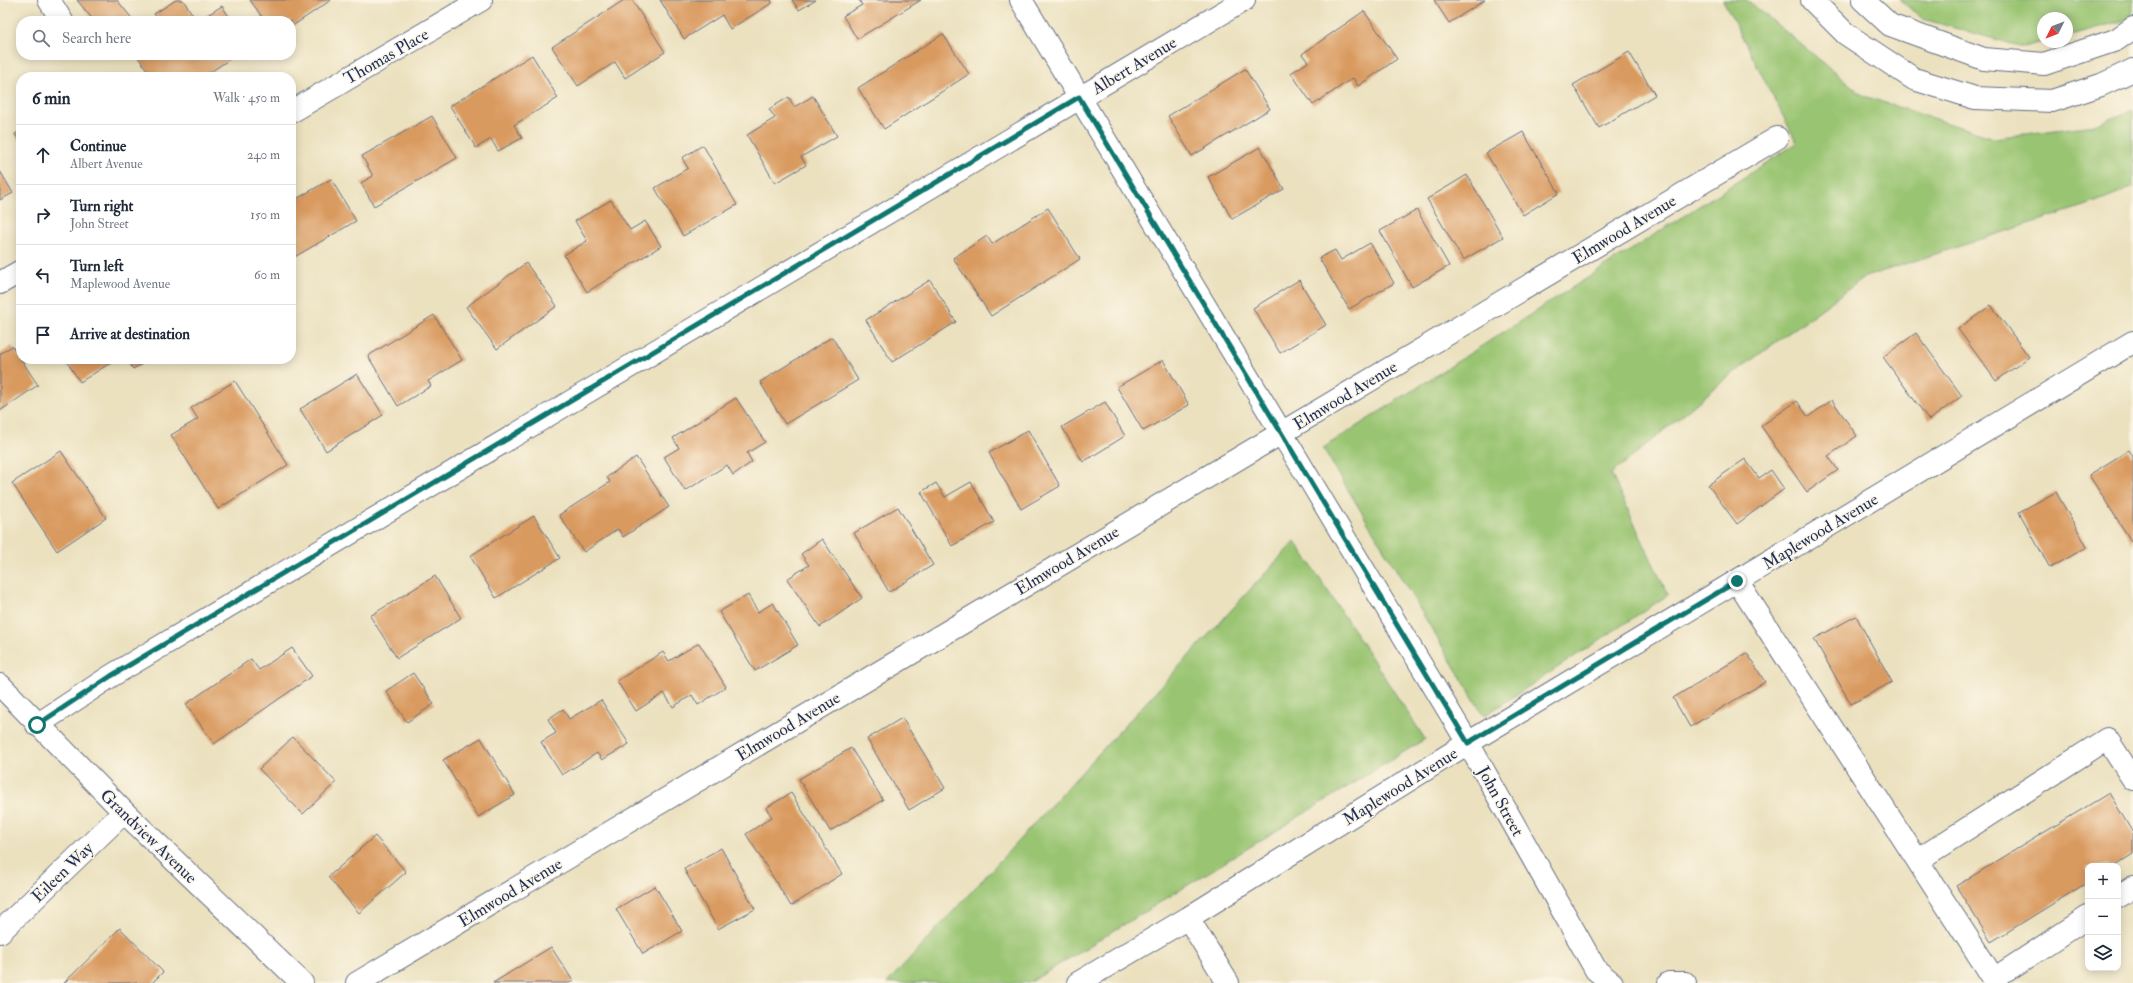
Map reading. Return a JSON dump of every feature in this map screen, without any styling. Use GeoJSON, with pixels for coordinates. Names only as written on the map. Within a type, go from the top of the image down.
{"type":"FeatureCollection","features":[{"type":"Feature","properties":{"kind":"main road"},"geometry":{"type":"LineString","coordinates":[[49,0],[59,16]]}},
{"type":"Feature","properties":{"kind":"main road","name":"Thomas Place"},"geometry":{"type":"LineString","coordinates":[[296,109],[481,0]]}},
{"type":"Feature","properties":{"kind":"main road","name":"John Street"},"geometry":{"type":"LineString","coordinates":[[1021,0],[1468,743],[1596,970],[1612,983]]}},
{"type":"Feature","properties":{"kind":"main road","name":"Albert Avenue"},"geometry":{"type":"LineString","coordinates":[[37,725],[111,676],[1079,97],[1244,0]]}},
{"type":"Feature","properties":{"kind":"main road"},"geometry":{"type":"LineString","coordinates":[[1812,0],[1846,34],[1914,79],[1975,98],[2052,101],[2101,85],[2133,70]]}},
{"type":"Feature","properties":{"kind":"main road"},"geometry":{"type":"LineString","coordinates":[[1863,0],[1890,25],[1984,59],[2044,64],[2116,40],[2133,28]]}},
{"type":"Feature","properties":{"kind":"main road","name":"Elmwood Avenue"},"geometry":{"type":"LineString","coordinates":[[357,983],[1777,138]]}},
{"type":"Feature","properties":{"kind":"main road"},"geometry":{"type":"LineString","coordinates":[[0,283],[16,274]]}},
{"type":"Feature","properties":{"kind":"main road","name":"Maplewood Avenue"},"geometry":{"type":"LineString","coordinates":[[1078,983],[1188,918],[1468,743],[2133,342]]}},
{"type":"Feature","properties":{"kind":"main road"},"geometry":{"type":"LineString","coordinates":[[1737,581],[1994,980],[2085,919]]}},
{"type":"Feature","properties":{"kind":"main road","name":"Grandview Avenue"},"geometry":{"type":"LineString","coordinates":[[0,685],[37,725],[124,812],[302,983]]}},
{"type":"Feature","properties":{"kind":"main road"},"geometry":{"type":"LineString","coordinates":[[1918,860],[2107,738],[2133,779]]}},
{"type":"Feature","properties":{"kind":"main road","name":"Eileen Way"},"geometry":{"type":"LineString","coordinates":[[0,932],[124,812]]}},
{"type":"Feature","properties":{"kind":"main road"},"geometry":{"type":"LineString","coordinates":[[2121,895],[2133,887]]}},
{"type":"Feature","properties":{"kind":"main road"},"geometry":{"type":"LineString","coordinates":[[1188,918],[1228,983]]}},
{"type":"Feature","properties":{"kind":"main road"},"geometry":{"type":"LineString","coordinates":[[1669,983],[1685,983]]}},
{"type":"Feature","properties":{"kind":"green space"},"geometry":{"type":"Polygon","coordinates":[[[1723,0],[1747,0],[1864,96],[1994,138],[2094,125],[2133,110],[2133,187],[2093,203],[1865,277],[1727,378],[1611,474],[1668,595],[1484,716],[1323,448],[1797,143],[1723,0]]]}},
{"type":"Feature","properties":{"kind":"green space"},"geometry":{"type":"Polygon","coordinates":[[[1900,0],[2133,0],[2133,14],[2125,20],[2073,34],[2073,12],[2037,12],[2037,44],[2023,47],[1923,19],[1900,0]]]}},
{"type":"Feature","properties":{"kind":"green space"},"geometry":{"type":"Polygon","coordinates":[[[1295,541],[1425,739],[1029,983],[887,983],[1295,541]]]}},
{"type":"Feature","properties":{"kind":"building"},"geometry":{"type":"Polygon","coordinates":[[[77,0],[117,0],[130,16],[90,16],[77,0]]]}},
{"type":"Feature","properties":{"kind":"building"},"geometry":{"type":"Polygon","coordinates":[[[176,0],[183,0],[194,16],[155,16],[154,14],[176,0]]]}},
{"type":"Feature","properties":{"kind":"building"},"geometry":{"type":"Polygon","coordinates":[[[250,0],[331,0],[296,24],[296,16],[261,16],[250,0]]]}},
{"type":"Feature","properties":{"kind":"building"},"geometry":{"type":"Polygon","coordinates":[[[624,0],[632,0],[665,52],[625,78],[615,62],[578,86],[552,47],[624,0]]]}},
{"type":"Feature","properties":{"kind":"building"},"geometry":{"type":"Polygon","coordinates":[[[660,0],[771,0],[772,3],[730,29],[722,15],[684,39],[660,0]]]}},
{"type":"Feature","properties":{"kind":"building"},"geometry":{"type":"Polygon","coordinates":[[[792,0],[816,0],[799,10],[792,0]]]}},
{"type":"Feature","properties":{"kind":"building"},"geometry":{"type":"Polygon","coordinates":[[[859,0],[921,0],[857,39],[843,16],[862,5],[859,0]]]}},
{"type":"Feature","properties":{"kind":"building"},"geometry":{"type":"Polygon","coordinates":[[[1434,0],[1485,0],[1449,23],[1434,0]]]}},
{"type":"Feature","properties":{"kind":"building"},"geometry":{"type":"Polygon","coordinates":[[[222,6],[229,16],[206,16],[222,6]]]}},
{"type":"Feature","properties":{"kind":"building"},"geometry":{"type":"Polygon","coordinates":[[[1364,11],[1397,59],[1358,86],[1353,78],[1313,105],[1291,73],[1308,62],[1302,54],[1364,11]]]}},
{"type":"Feature","properties":{"kind":"building"},"geometry":{"type":"Polygon","coordinates":[[[943,34],[969,74],[884,129],[858,88],[943,34]]]}},
{"type":"Feature","properties":{"kind":"building"},"geometry":{"type":"Polygon","coordinates":[[[1629,52],[1655,95],[1599,128],[1573,85],[1629,52]]]}},
{"type":"Feature","properties":{"kind":"building"},"geometry":{"type":"Polygon","coordinates":[[[532,55],[558,98],[514,125],[522,138],[498,151],[491,139],[476,148],[450,106],[532,55]]]}},
{"type":"Feature","properties":{"kind":"building"},"geometry":{"type":"Polygon","coordinates":[[[140,60],[228,60],[210,72],[148,72],[140,60]]]}},
{"type":"Feature","properties":{"kind":"building"},"geometry":{"type":"Polygon","coordinates":[[[1245,69],[1270,109],[1192,156],[1168,116],[1245,69]]]}},
{"type":"Feature","properties":{"kind":"building"},"geometry":{"type":"Polygon","coordinates":[[[813,96],[837,136],[801,157],[806,165],[775,183],[747,135],[775,118],[769,109],[789,97],[794,107],[813,96]]]}},
{"type":"Feature","properties":{"kind":"building"},"geometry":{"type":"Polygon","coordinates":[[[432,116],[457,158],[374,206],[361,183],[373,176],[362,156],[432,116]]]}},
{"type":"Feature","properties":{"kind":"building"},"geometry":{"type":"Polygon","coordinates":[[[1523,132],[1559,193],[1523,215],[1486,153],[1523,132]]]}},
{"type":"Feature","properties":{"kind":"building"},"geometry":{"type":"Polygon","coordinates":[[[703,145],[737,205],[683,236],[655,188],[688,168],[682,158],[703,145]]]}},
{"type":"Feature","properties":{"kind":"building"},"geometry":{"type":"Polygon","coordinates":[[[1260,147],[1284,189],[1232,219],[1208,177],[1260,147]]]}},
{"type":"Feature","properties":{"kind":"building"},"geometry":{"type":"Polygon","coordinates":[[[0,171],[13,193],[0,200],[0,171]]]}},
{"type":"Feature","properties":{"kind":"building"},"geometry":{"type":"Polygon","coordinates":[[[1467,175],[1503,237],[1463,260],[1427,199],[1467,175]]]}},
{"type":"Feature","properties":{"kind":"building"},"geometry":{"type":"Polygon","coordinates":[[[331,179],[356,221],[296,256],[296,199],[331,179]]]}},
{"type":"Feature","properties":{"kind":"building"},"geometry":{"type":"Polygon","coordinates":[[[611,200],[630,230],[645,221],[661,246],[587,292],[564,255],[587,241],[575,221],[611,200]]]}},
{"type":"Feature","properties":{"kind":"building"},"geometry":{"type":"Polygon","coordinates":[[[1048,208],[1080,259],[991,316],[953,258],[987,236],[992,244],[1048,208]]]}},
{"type":"Feature","properties":{"kind":"building"},"geometry":{"type":"Polygon","coordinates":[[[1417,210],[1449,266],[1412,287],[1380,231],[1417,210]]]}},
{"type":"Feature","properties":{"kind":"building"},"geometry":{"type":"Polygon","coordinates":[[[1370,243],[1394,283],[1349,309],[1319,258],[1335,250],[1341,260],[1370,243]]]}},
{"type":"Feature","properties":{"kind":"building"},"geometry":{"type":"Polygon","coordinates":[[[526,263],[557,306],[497,349],[466,307],[526,263]]]}},
{"type":"Feature","properties":{"kind":"building"},"geometry":{"type":"Polygon","coordinates":[[[930,280],[956,322],[892,362],[866,320],[930,280]]]}},
{"type":"Feature","properties":{"kind":"building"},"geometry":{"type":"Polygon","coordinates":[[[1299,280],[1326,325],[1280,353],[1253,308],[1299,280]]]}},
{"type":"Feature","properties":{"kind":"building"},"geometry":{"type":"Polygon","coordinates":[[[1991,305],[2029,357],[1996,381],[1958,329],[1991,305]]]}},
{"type":"Feature","properties":{"kind":"building"},"geometry":{"type":"Polygon","coordinates":[[[434,315],[462,360],[428,381],[431,386],[398,406],[368,356],[434,315]]]}},
{"type":"Feature","properties":{"kind":"building"},"geometry":{"type":"Polygon","coordinates":[[[1916,333],[1962,396],[1929,420],[1883,357],[1916,333]]]}},
{"type":"Feature","properties":{"kind":"building"},"geometry":{"type":"Polygon","coordinates":[[[832,337],[858,380],[785,424],[760,382],[832,337]]]}},
{"type":"Feature","properties":{"kind":"building"},"geometry":{"type":"Polygon","coordinates":[[[12,346],[16,352],[16,364],[24,364],[38,385],[0,411],[0,354],[12,346]]]}},
{"type":"Feature","properties":{"kind":"building"},"geometry":{"type":"Polygon","coordinates":[[[1163,360],[1189,405],[1143,431],[1117,387],[1163,360]]]}},
{"type":"Feature","properties":{"kind":"building"},"geometry":{"type":"Polygon","coordinates":[[[68,364],[109,364],[80,382],[68,364]]]}},
{"type":"Feature","properties":{"kind":"building"},"geometry":{"type":"Polygon","coordinates":[[[130,364],[142,364],[133,369],[130,364]]]}},
{"type":"Feature","properties":{"kind":"building"},"geometry":{"type":"Polygon","coordinates":[[[357,374],[383,415],[326,451],[300,409],[357,374]]]}},
{"type":"Feature","properties":{"kind":"building"},"geometry":{"type":"Polygon","coordinates":[[[235,381],[288,465],[218,509],[171,435],[198,419],[191,408],[235,381]]]}},
{"type":"Feature","properties":{"kind":"building"},"geometry":{"type":"Polygon","coordinates":[[[736,398],[765,442],[747,453],[752,462],[733,475],[727,465],[685,491],[664,457],[679,448],[673,438],[736,398]]]}},
{"type":"Feature","properties":{"kind":"building"},"geometry":{"type":"Polygon","coordinates":[[[1832,400],[1857,436],[1828,456],[1838,470],[1807,492],[1761,426],[1797,401],[1808,417],[1832,400]]]}},
{"type":"Feature","properties":{"kind":"building"},"geometry":{"type":"Polygon","coordinates":[[[1105,402],[1125,436],[1083,462],[1062,427],[1105,402]]]}},
{"type":"Feature","properties":{"kind":"building"},"geometry":{"type":"Polygon","coordinates":[[[1028,430],[1060,486],[1021,509],[989,453],[1028,430]]]}},
{"type":"Feature","properties":{"kind":"building"},"geometry":{"type":"Polygon","coordinates":[[[2129,450],[2133,457],[2133,544],[2089,475],[2129,450]]]}},
{"type":"Feature","properties":{"kind":"building"},"geometry":{"type":"Polygon","coordinates":[[[61,451],[106,518],[57,551],[12,483],[61,451]]]}},
{"type":"Feature","properties":{"kind":"building"},"geometry":{"type":"Polygon","coordinates":[[[636,457],[669,507],[623,537],[618,529],[584,552],[559,515],[610,482],[607,477],[636,457]]]}},
{"type":"Feature","properties":{"kind":"building"},"geometry":{"type":"Polygon","coordinates":[[[1745,459],[1759,478],[1771,470],[1784,489],[1737,524],[1708,485],[1745,459]]]}},
{"type":"Feature","properties":{"kind":"building"},"geometry":{"type":"Polygon","coordinates":[[[971,482],[994,522],[952,546],[921,492],[936,483],[945,497],[971,482]]]}},
{"type":"Feature","properties":{"kind":"building"},"geometry":{"type":"Polygon","coordinates":[[[2056,492],[2087,547],[2050,568],[2019,512],[2056,492]]]}},
{"type":"Feature","properties":{"kind":"building"},"geometry":{"type":"Polygon","coordinates":[[[898,507],[933,565],[889,592],[854,533],[898,507]]]}},
{"type":"Feature","properties":{"kind":"building"},"geometry":{"type":"Polygon","coordinates":[[[534,516],[560,558],[496,598],[470,556],[534,516]]]}},
{"type":"Feature","properties":{"kind":"building"},"geometry":{"type":"Polygon","coordinates":[[[822,539],[862,598],[820,627],[787,579],[809,565],[801,554],[822,539]]]}},
{"type":"Feature","properties":{"kind":"building"},"geometry":{"type":"Polygon","coordinates":[[[435,576],[461,618],[397,658],[370,616],[435,576]]]}},
{"type":"Feature","properties":{"kind":"building"},"geometry":{"type":"Polygon","coordinates":[[[748,595],[758,612],[773,603],[798,645],[755,671],[719,612],[748,595]]]}},
{"type":"Feature","properties":{"kind":"building"},"geometry":{"type":"Polygon","coordinates":[[[1856,616],[1892,682],[1851,704],[1814,639],[1856,616]]]}},
{"type":"Feature","properties":{"kind":"building"},"geometry":{"type":"Polygon","coordinates":[[[699,643],[726,687],[698,705],[692,695],[673,707],[664,693],[636,711],[617,681],[663,652],[669,661],[699,643]]]}},
{"type":"Feature","properties":{"kind":"building"},"geometry":{"type":"Polygon","coordinates":[[[292,648],[312,676],[214,744],[186,704],[251,659],[259,670],[292,648]]]}},
{"type":"Feature","properties":{"kind":"building"},"geometry":{"type":"Polygon","coordinates":[[[1747,653],[1765,682],[1690,727],[1673,698],[1747,653]]]}},
{"type":"Feature","properties":{"kind":"building"},"geometry":{"type":"Polygon","coordinates":[[[413,673],[434,704],[407,722],[386,691],[413,673]]]}},
{"type":"Feature","properties":{"kind":"building"},"geometry":{"type":"Polygon","coordinates":[[[601,700],[629,744],[602,760],[597,753],[562,775],[541,742],[556,733],[548,719],[563,709],[569,719],[601,700]]]}},
{"type":"Feature","properties":{"kind":"building"},"geometry":{"type":"Polygon","coordinates":[[[902,718],[945,788],[909,810],[867,739],[902,718]]]}},
{"type":"Feature","properties":{"kind":"building"},"geometry":{"type":"Polygon","coordinates":[[[293,737],[336,782],[303,814],[259,769],[293,737]]]}},
{"type":"Feature","properties":{"kind":"building"},"geometry":{"type":"Polygon","coordinates":[[[481,738],[515,795],[478,817],[443,760],[481,738]]]}},
{"type":"Feature","properties":{"kind":"building"},"geometry":{"type":"Polygon","coordinates":[[[851,748],[883,800],[830,831],[799,779],[851,748]]]}},
{"type":"Feature","properties":{"kind":"building"},"geometry":{"type":"Polygon","coordinates":[[[791,793],[842,874],[791,906],[746,834],[772,817],[766,808],[791,793]]]}},
{"type":"Feature","properties":{"kind":"building"},"geometry":{"type":"Polygon","coordinates":[[[2109,793],[2133,833],[2133,854],[2119,863],[2085,863],[2085,884],[1991,942],[1956,886],[2109,793]]]}},
{"type":"Feature","properties":{"kind":"building"},"geometry":{"type":"Polygon","coordinates":[[[375,836],[406,872],[359,913],[328,877],[375,836]]]}},
{"type":"Feature","properties":{"kind":"building"},"geometry":{"type":"Polygon","coordinates":[[[721,848],[755,909],[718,929],[684,869],[721,848]]]}},
{"type":"Feature","properties":{"kind":"building"},"geometry":{"type":"Polygon","coordinates":[[[655,886],[682,931],[643,954],[616,909],[655,886]]]}},
{"type":"Feature","properties":{"kind":"building"},"geometry":{"type":"Polygon","coordinates":[[[120,928],[163,972],[152,983],[64,983],[120,928]]]}},
{"type":"Feature","properties":{"kind":"building"},"geometry":{"type":"Polygon","coordinates":[[[551,947],[573,981],[569,983],[493,983],[551,947]]]}},
{"type":"Feature","properties":{"kind":"route"},"geometry":{"type":"LineString","coordinates":[[37,725],[111,676],[1079,97],[1468,743],[1737,581]]}}]}
